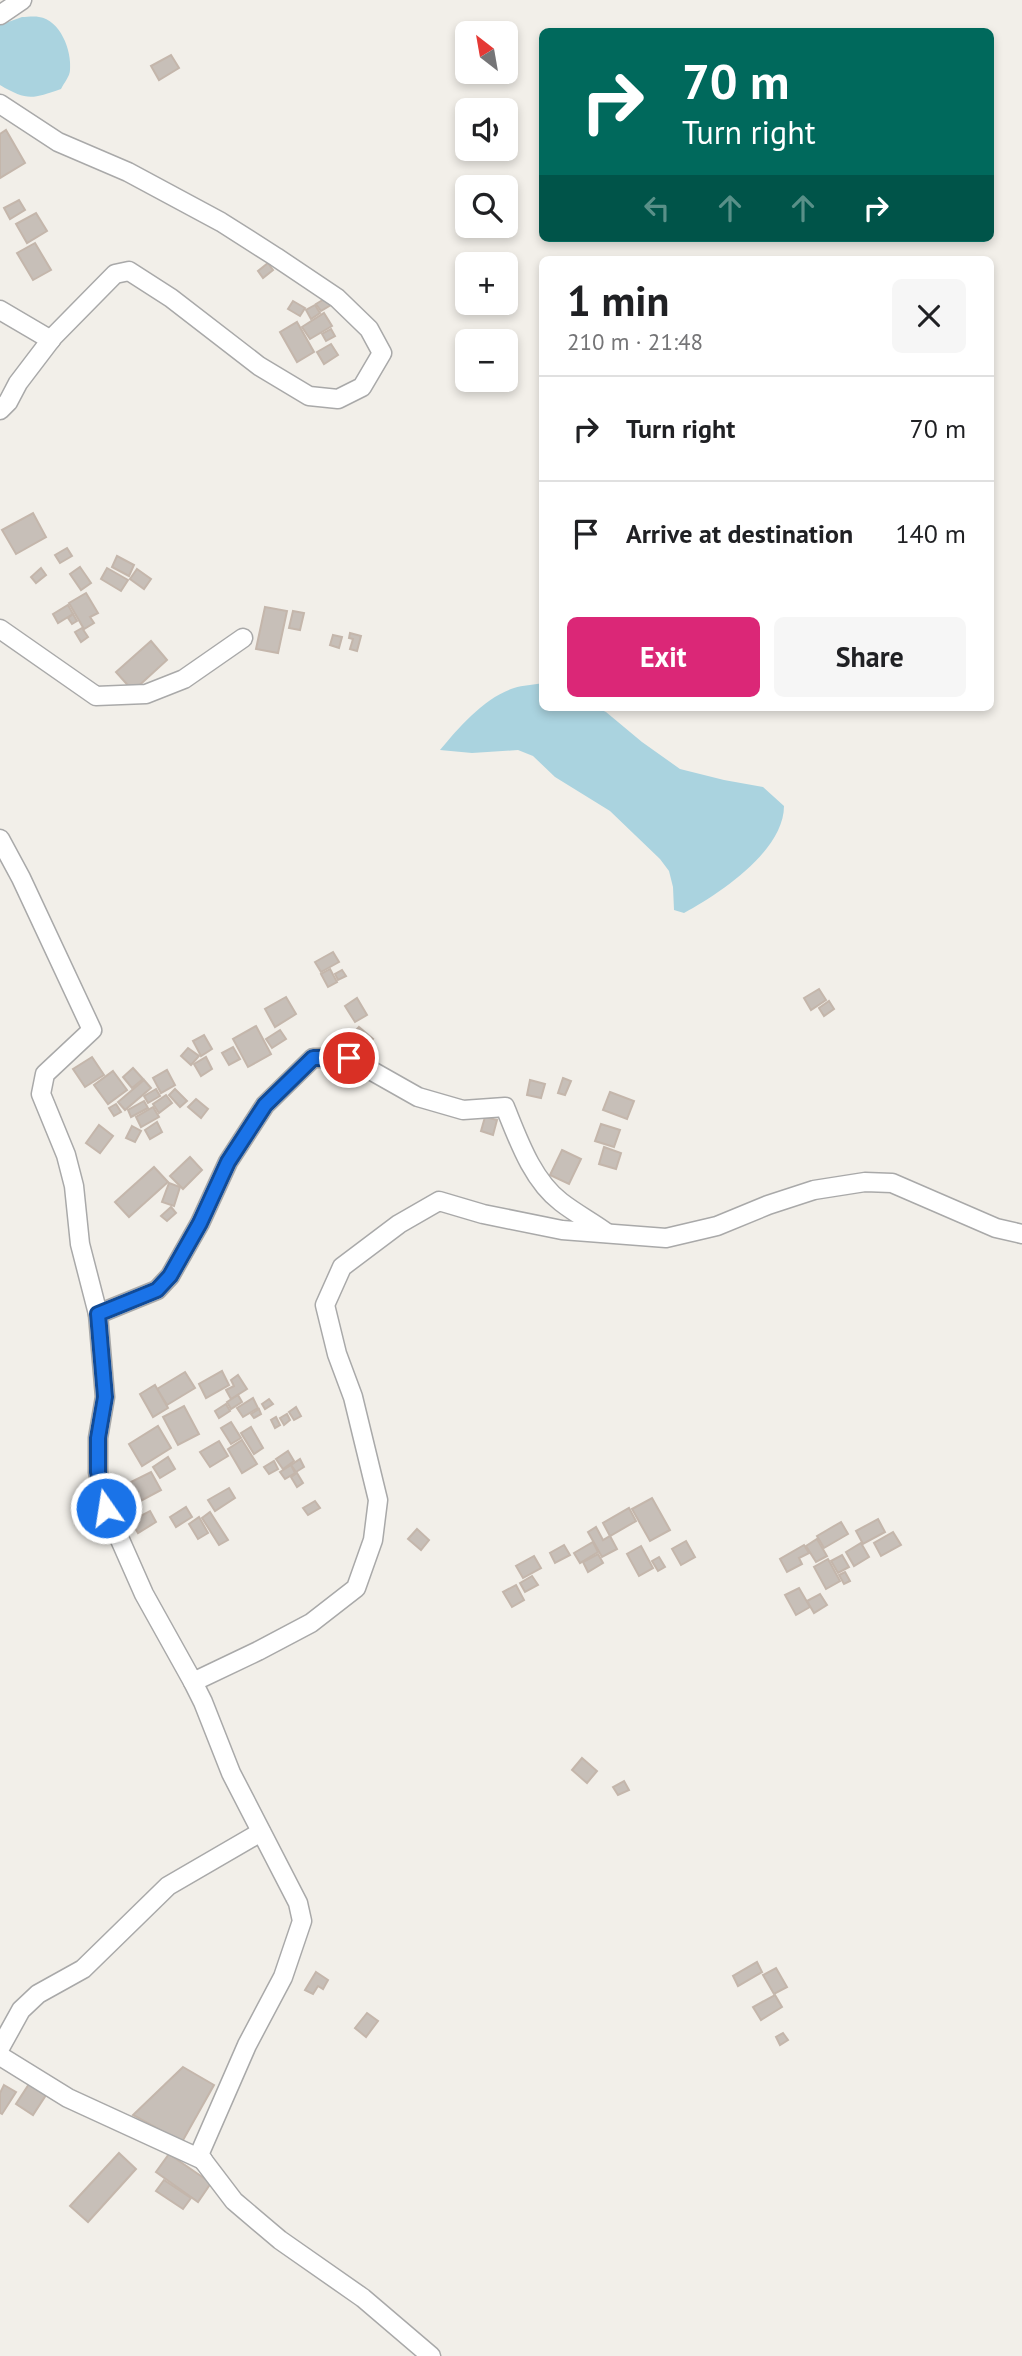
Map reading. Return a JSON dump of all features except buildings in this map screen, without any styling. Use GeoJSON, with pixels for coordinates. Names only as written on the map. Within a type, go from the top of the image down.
{"type":"FeatureCollection","features":[{"type":"Feature","properties":{"kind":"street"},"geometry":{"type":"LineString","coordinates":[[0,15],[22,0]]}},
{"type":"Feature","properties":{"kind":"street"},"geometry":{"type":"LineString","coordinates":[[0,104],[58,142],[128,172],[221,222],[276,257],[337,298],[369,330],[382,353],[362,387],[338,399],[309,396],[259,366],[171,298],[129,271],[115,274],[51,340],[0,411]]}},
{"type":"Feature","properties":{"kind":"street"},"geometry":{"type":"LineString","coordinates":[[0,310],[51,340]]}},
{"type":"Feature","properties":{"kind":"street"},"geometry":{"type":"LineString","coordinates":[[0,629],[96,696],[146,694],[184,679],[243,638]]}},
{"type":"Feature","properties":{"kind":"street"},"geometry":{"type":"LineString","coordinates":[[0,839],[92,1030],[45,1074],[41,1094],[66,1155],[80,1244],[98,1314],[105,1397],[98,1438],[98,1472],[106,1508],[144,1594],[204,1702],[231,1773],[298,1903],[303,1922],[283,1977],[247,2045],[200,2155],[243,2209],[279,2240],[363,2298],[431,2356]]}},
{"type":"Feature","properties":{"kind":"street"},"geometry":{"type":"LineString","coordinates":[[98,1314],[157,1290],[170,1276],[200,1223],[228,1162],[265,1105],[313,1058],[349,1058],[418,1097],[463,1110],[505,1107],[519,1143],[542,1182],[559,1201],[607,1233]]}},
{"type":"Feature","properties":{"kind":"street"},"geometry":{"type":"LineString","coordinates":[[192,1682],[311,1623],[356,1588],[373,1540],[378,1500],[370,1459],[353,1397],[337,1354],[325,1305],[342,1267],[399,1224],[439,1200],[483,1214],[562,1230],[666,1238],[717,1226],[814,1190],[865,1182],[892,1183],[996,1227],[1022,1234]]}},
{"type":"Feature","properties":{"kind":"street"},"geometry":{"type":"LineString","coordinates":[[0,2048],[20,2010],[38,1994],[83,1969],[168,1886],[261,1832]]}},
{"type":"Feature","properties":{"kind":"street"},"geometry":{"type":"LineString","coordinates":[[0,2056],[68,2098],[203,2160]]}},
{"type":"Feature","properties":{"kind":"water"},"geometry":{"type":"Polygon","coordinates":[[[22,17],[46,19],[63,37],[69,54],[70,70],[61,89],[30,97],[0,85],[0,25],[22,17]]]}},
{"type":"Feature","properties":{"kind":"water"},"geometry":{"type":"Polygon","coordinates":[[[539,684],[539,711],[606,712],[680,769],[763,787],[784,806],[781,823],[773,839],[762,855],[731,883],[684,913],[674,910],[669,871],[660,859],[610,811],[555,777],[533,756],[518,750],[472,753],[440,750],[483,706],[514,688],[539,684]]]}},
{"type":"Feature","properties":{"kind":"route"},"geometry":{"type":"LineString","coordinates":[[106,1508],[98,1472],[98,1438],[105,1397],[98,1314],[157,1290],[170,1276],[200,1223],[228,1162],[265,1105],[313,1058],[349,1058]]}}]}
